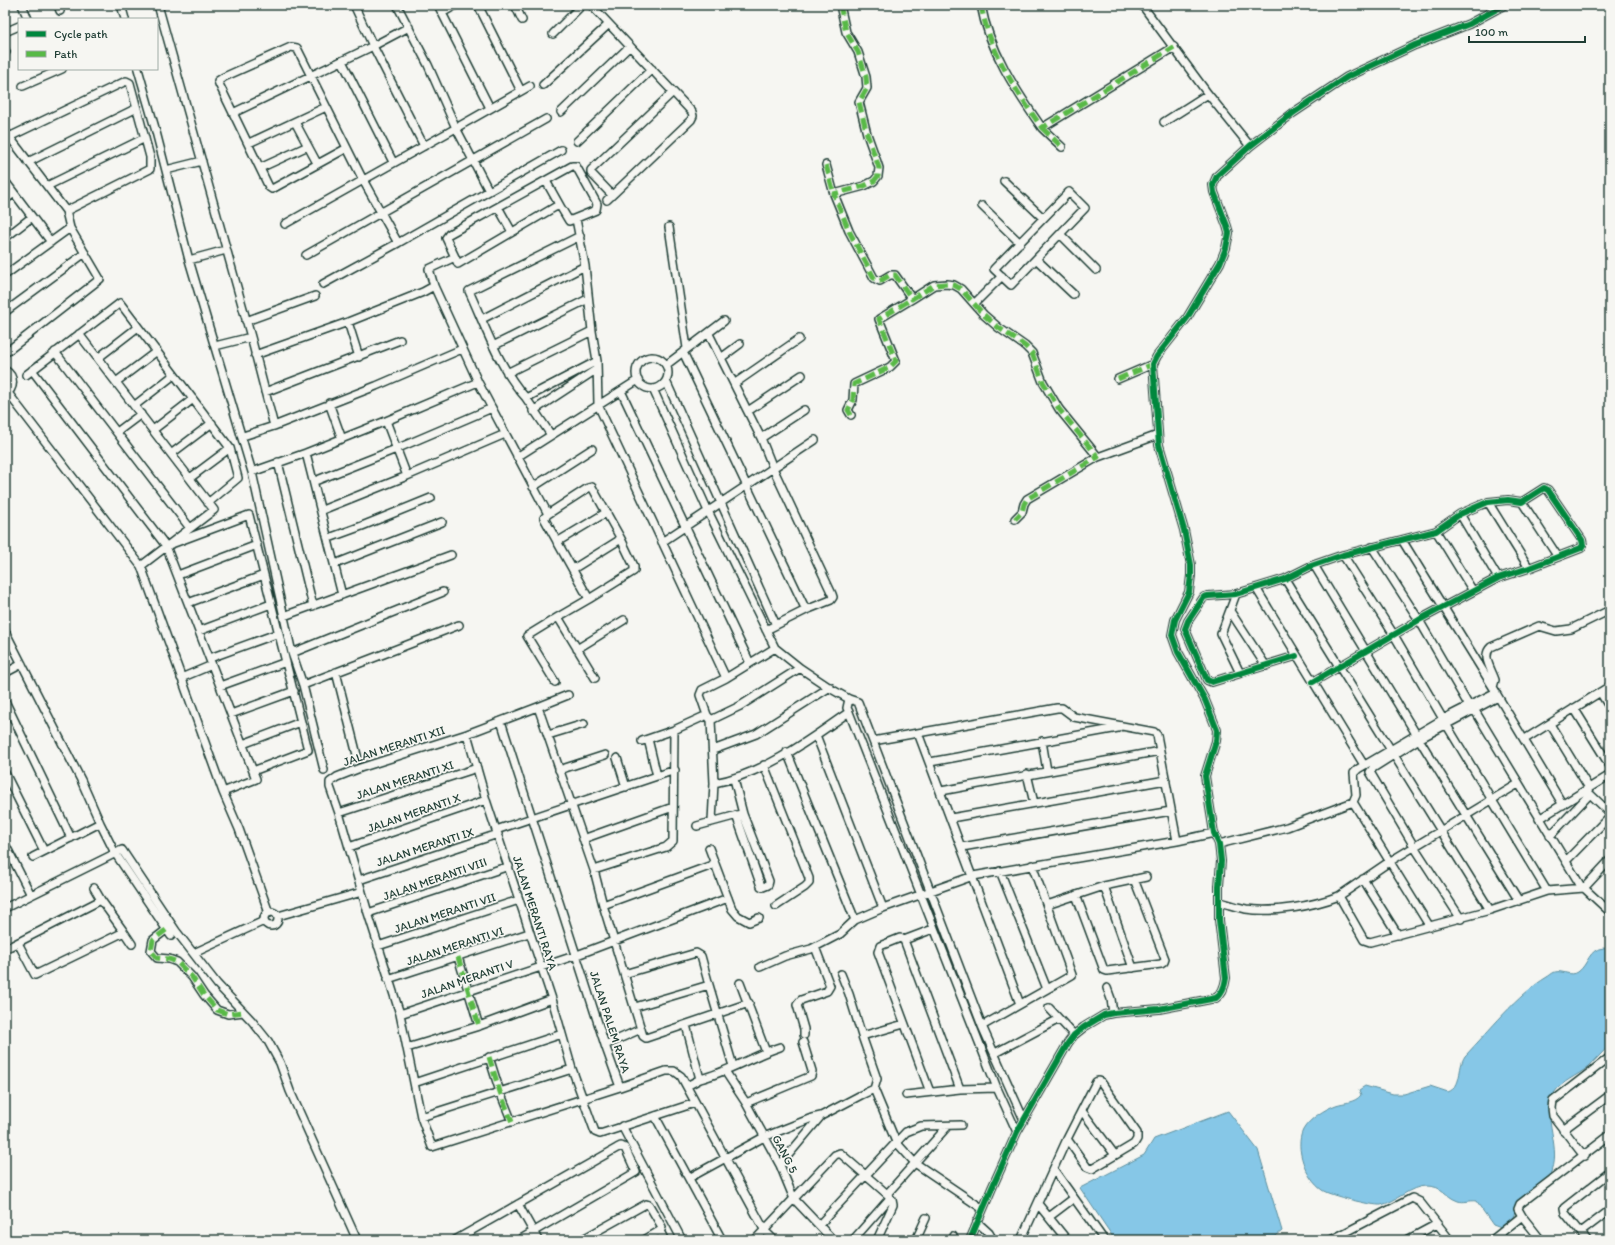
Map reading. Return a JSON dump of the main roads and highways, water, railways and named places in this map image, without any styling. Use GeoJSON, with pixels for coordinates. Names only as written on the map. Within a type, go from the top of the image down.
{"type":"FeatureCollection","features":[{"type":"Feature","properties":{"kind":"water"},"geometry":{"type":"Polygon","coordinates":[[[1604,948],[1610,950],[1610,1045],[1588,1067],[1565,1082],[1554,1093],[1550,1102],[1549,1111],[1554,1144],[1554,1165],[1550,1175],[1520,1199],[1513,1218],[1507,1224],[1501,1228],[1493,1225],[1476,1201],[1458,1201],[1440,1189],[1432,1186],[1414,1189],[1392,1201],[1381,1205],[1376,1205],[1333,1195],[1322,1190],[1311,1179],[1303,1163],[1300,1145],[1303,1130],[1313,1118],[1339,1104],[1356,1100],[1361,1095],[1359,1090],[1365,1086],[1393,1094],[1404,1094],[1430,1086],[1448,1092],[1456,1086],[1465,1056],[1514,1003],[1525,993],[1555,972],[1573,974],[1578,972],[1582,969],[1595,951],[1604,948]]]}},
{"type":"Feature","properties":{"kind":"water"},"geometry":{"type":"Polygon","coordinates":[[[1228,1111],[1258,1150],[1282,1231],[1271,1240],[1115,1240],[1080,1188],[1144,1155],[1154,1139],[1228,1111]]]}}]}
